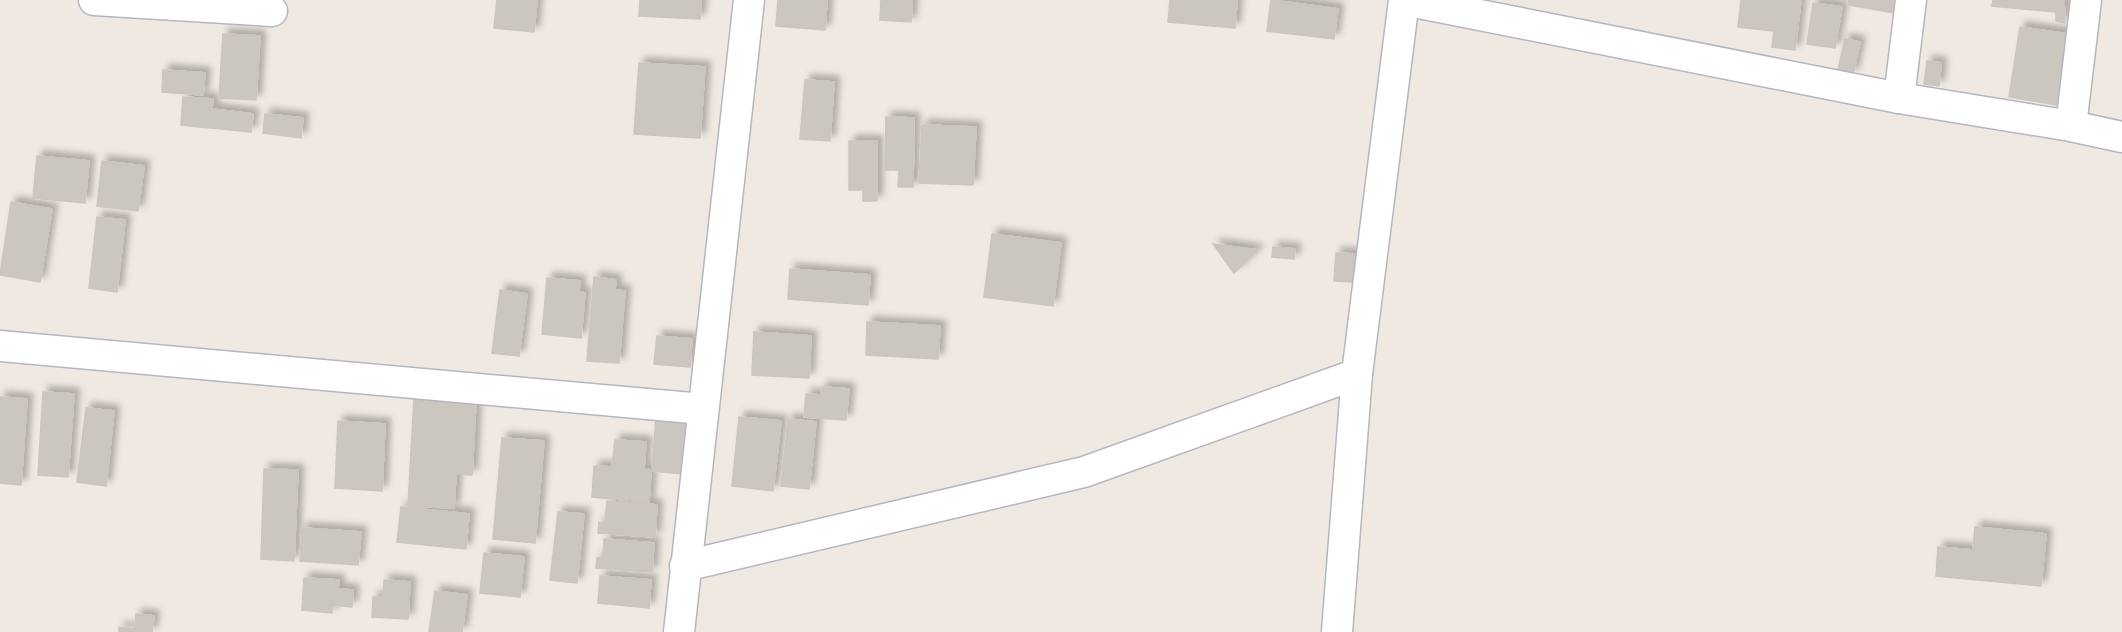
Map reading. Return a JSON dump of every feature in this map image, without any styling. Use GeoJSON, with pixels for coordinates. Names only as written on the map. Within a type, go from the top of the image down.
{"type":"FeatureCollection","features":[{"type":"Feature","properties":{"kind":"street"},"geometry":{"type":"LineString","coordinates":[[94,0],[272,11]]}},
{"type":"Feature","properties":{"kind":"street"},"geometry":{"type":"LineString","coordinates":[[678,632],[749,0]]}},
{"type":"Feature","properties":{"kind":"street"},"geometry":{"type":"LineString","coordinates":[[1337,632],[1358,374],[1404,0],[1899,98],[2071,126],[2122,137]]}},
{"type":"Feature","properties":{"kind":"street"},"geometry":{"type":"LineString","coordinates":[[1899,98],[1911,0]]}},
{"type":"Feature","properties":{"kind":"street"},"geometry":{"type":"LineString","coordinates":[[2071,126],[2086,0]]}},
{"type":"Feature","properties":{"kind":"street"},"geometry":{"type":"LineString","coordinates":[[0,346],[703,409]]}},
{"type":"Feature","properties":{"kind":"street"},"geometry":{"type":"LineString","coordinates":[[685,566],[1084,472],[1358,374]]}},
{"type":"Feature","properties":{"kind":"building"},"geometry":{"type":"Polygon","coordinates":[[[497,0],[537,0],[534,32],[494,28],[497,0]]]}},
{"type":"Feature","properties":{"kind":"building"},"geometry":{"type":"Polygon","coordinates":[[[640,0],[701,0],[700,19],[639,16],[640,0]]]}},
{"type":"Feature","properties":{"kind":"building"},"geometry":{"type":"Polygon","coordinates":[[[778,0],[827,0],[825,30],[776,26],[778,0]]]}},
{"type":"Feature","properties":{"kind":"building"},"geometry":{"type":"Polygon","coordinates":[[[881,0],[912,0],[911,22],[880,20],[881,0]]]}},
{"type":"Feature","properties":{"kind":"building"},"geometry":{"type":"Polygon","coordinates":[[[1170,0],[1237,0],[1235,28],[1168,22],[1170,0]]]}},
{"type":"Feature","properties":{"kind":"building"},"geometry":{"type":"Polygon","coordinates":[[[1271,0],[1338,9],[1334,39],[1267,31],[1271,0]]]}},
{"type":"Feature","properties":{"kind":"building"},"geometry":{"type":"Polygon","coordinates":[[[1741,0],[1801,0],[1795,50],[1772,47],[1774,31],[1738,27],[1741,0]]]}},
{"type":"Feature","properties":{"kind":"building"},"geometry":{"type":"Polygon","coordinates":[[[1849,0],[1896,0],[1894,13],[1848,5],[1849,0]]]}},
{"type":"Feature","properties":{"kind":"building"},"geometry":{"type":"Polygon","coordinates":[[[1993,0],[2064,0],[2065,23],[2056,21],[2056,12],[1992,6],[1993,0]]]}},
{"type":"Feature","properties":{"kind":"building"},"geometry":{"type":"Polygon","coordinates":[[[1813,3],[1842,7],[1835,48],[1807,44],[1813,3]]]}},
{"type":"Feature","properties":{"kind":"building"},"geometry":{"type":"Polygon","coordinates":[[[2020,27],[2068,34],[2057,105],[2009,97],[2020,27]]]}},
{"type":"Feature","properties":{"kind":"building"},"geometry":{"type":"Polygon","coordinates":[[[223,34],[260,36],[256,100],[219,98],[223,34]]]}},
{"type":"Feature","properties":{"kind":"building"},"geometry":{"type":"Polygon","coordinates":[[[1845,39],[1860,42],[1853,74],[1838,70],[1845,39]]]}},
{"type":"Feature","properties":{"kind":"building"},"geometry":{"type":"Polygon","coordinates":[[[1927,61],[1941,63],[1939,86],[1924,84],[1927,61]]]}},
{"type":"Feature","properties":{"kind":"building"},"geometry":{"type":"Polygon","coordinates":[[[639,63],[705,67],[700,138],[634,134],[639,63]]]}},
{"type":"Feature","properties":{"kind":"building"},"geometry":{"type":"Polygon","coordinates":[[[163,70],[205,73],[203,95],[162,92],[163,70]]]}},
{"type":"Feature","properties":{"kind":"building"},"geometry":{"type":"Polygon","coordinates":[[[805,80],[834,82],[830,141],[800,139],[805,80]]]}},
{"type":"Feature","properties":{"kind":"building"},"geometry":{"type":"Polygon","coordinates":[[[183,97],[213,99],[212,109],[253,114],[251,132],[181,125],[183,97]]]}},
{"type":"Feature","properties":{"kind":"building"},"geometry":{"type":"Polygon","coordinates":[[[265,114],[303,118],[301,138],[263,133],[265,114]]]}},
{"type":"Feature","properties":{"kind":"building"},"geometry":{"type":"Polygon","coordinates":[[[886,117],[914,118],[913,187],[898,187],[899,170],[885,170],[886,117]]]}},
{"type":"Feature","properties":{"kind":"building"},"geometry":{"type":"Polygon","coordinates":[[[922,125],[976,127],[973,185],[919,183],[922,125]]]}},
{"type":"Feature","properties":{"kind":"building"},"geometry":{"type":"Polygon","coordinates":[[[849,141],[877,141],[877,201],[863,201],[863,190],[849,190],[849,141]]]}},
{"type":"Feature","properties":{"kind":"building"},"geometry":{"type":"Polygon","coordinates":[[[37,156],[89,161],[85,203],[33,198],[37,156]]]}},
{"type":"Feature","properties":{"kind":"building"},"geometry":{"type":"Polygon","coordinates":[[[102,161],[144,166],[138,211],[97,206],[102,161]]]}},
{"type":"Feature","properties":{"kind":"building"},"geometry":{"type":"Polygon","coordinates":[[[11,202],[52,209],[40,282],[0,275],[11,202]]]}},
{"type":"Feature","properties":{"kind":"building"},"geometry":{"type":"Polygon","coordinates":[[[97,217],[125,220],[117,292],[89,288],[97,217]]]}},
{"type":"Feature","properties":{"kind":"building"},"geometry":{"type":"Polygon","coordinates":[[[992,234],[1061,243],[1053,306],[984,297],[992,234]]]}},
{"type":"Feature","properties":{"kind":"building"},"geometry":{"type":"Polygon","coordinates":[[[1213,244],[1258,250],[1234,273],[1213,244]]]}},
{"type":"Feature","properties":{"kind":"building"},"geometry":{"type":"Polygon","coordinates":[[[1273,247],[1295,249],[1294,259],[1272,257],[1273,247]]]}},
{"type":"Feature","properties":{"kind":"building"},"geometry":{"type":"Polygon","coordinates":[[[1336,253],[1354,254],[1353,282],[1334,281],[1336,253]]]}},
{"type":"Feature","properties":{"kind":"building"},"geometry":{"type":"Polygon","coordinates":[[[790,269],[870,275],[868,305],[788,299],[790,269]]]}},
{"type":"Feature","properties":{"kind":"building"},"geometry":{"type":"Polygon","coordinates":[[[594,277],[616,280],[615,290],[625,291],[619,363],[587,361],[594,277]]]}},
{"type":"Feature","properties":{"kind":"building"},"geometry":{"type":"Polygon","coordinates":[[[547,278],[580,281],[579,292],[585,293],[581,338],[542,334],[547,278]]]}},
{"type":"Feature","properties":{"kind":"building"},"geometry":{"type":"Polygon","coordinates":[[[500,290],[527,294],[519,356],[492,353],[500,290]]]}},
{"type":"Feature","properties":{"kind":"building"},"geometry":{"type":"Polygon","coordinates":[[[867,322],[940,326],[938,359],[866,355],[867,322]]]}},
{"type":"Feature","properties":{"kind":"building"},"geometry":{"type":"Polygon","coordinates":[[[754,332],[811,336],[809,378],[752,375],[754,332]]]}},
{"type":"Feature","properties":{"kind":"building"},"geometry":{"type":"Polygon","coordinates":[[[657,336],[692,339],[690,367],[654,364],[657,336]]]}},
{"type":"Feature","properties":{"kind":"building"},"geometry":{"type":"Polygon","coordinates":[[[822,387],[849,389],[846,420],[804,417],[806,394],[821,395],[822,387]]]}},
{"type":"Feature","properties":{"kind":"building"},"geometry":{"type":"Polygon","coordinates":[[[43,392],[74,394],[68,477],[38,475],[43,392]]]}},
{"type":"Feature","properties":{"kind":"building"},"geometry":{"type":"Polygon","coordinates":[[[0,397],[27,399],[21,485],[0,483],[0,397]]]}},
{"type":"Feature","properties":{"kind":"building"},"geometry":{"type":"Polygon","coordinates":[[[414,398],[476,401],[472,475],[456,474],[454,508],[408,506],[414,398]]]}},
{"type":"Feature","properties":{"kind":"building"},"geometry":{"type":"Polygon","coordinates":[[[86,408],[114,411],[106,486],[77,482],[86,408]]]}},
{"type":"Feature","properties":{"kind":"building"},"geometry":{"type":"Polygon","coordinates":[[[656,417],[688,420],[684,474],[652,471],[656,417]]]}},
{"type":"Feature","properties":{"kind":"building"},"geometry":{"type":"Polygon","coordinates":[[[739,417],[781,421],[773,491],[732,486],[739,417]]]}},
{"type":"Feature","properties":{"kind":"building"},"geometry":{"type":"Polygon","coordinates":[[[788,419],[816,422],[809,489],[781,486],[788,419]]]}},
{"type":"Feature","properties":{"kind":"building"},"geometry":{"type":"Polygon","coordinates":[[[338,421],[385,424],[382,491],[335,488],[338,421]]]}},
{"type":"Feature","properties":{"kind":"building"},"geometry":{"type":"Polygon","coordinates":[[[502,438],[544,441],[535,543],[493,539],[502,438]]]}},
{"type":"Feature","properties":{"kind":"building"},"geometry":{"type":"Polygon","coordinates":[[[615,440],[646,442],[644,469],[651,470],[649,502],[592,497],[594,466],[612,467],[615,440]]]}},
{"type":"Feature","properties":{"kind":"building"},"geometry":{"type":"Polygon","coordinates":[[[264,469],[298,470],[294,561],[261,559],[264,469]]]}},
{"type":"Feature","properties":{"kind":"building"},"geometry":{"type":"Polygon","coordinates":[[[607,501],[657,505],[655,537],[598,533],[599,522],[605,523],[607,501]]]}},
{"type":"Feature","properties":{"kind":"building"},"geometry":{"type":"Polygon","coordinates":[[[401,507],[469,514],[466,549],[397,542],[401,507]]]}},
{"type":"Feature","properties":{"kind":"building"},"geometry":{"type":"Polygon","coordinates":[[[558,512],[584,514],[577,583],[550,580],[558,512]]]}},
{"type":"Feature","properties":{"kind":"building"},"geometry":{"type":"Polygon","coordinates":[[[1975,527],[2046,534],[2041,586],[1936,576],[1938,547],[1973,550],[1975,527]]]}},
{"type":"Feature","properties":{"kind":"building"},"geometry":{"type":"Polygon","coordinates":[[[302,528],[361,532],[358,565],[300,561],[302,528]]]}},
{"type":"Feature","properties":{"kind":"building"},"geometry":{"type":"Polygon","coordinates":[[[604,539],[654,543],[652,572],[596,568],[597,558],[603,558],[604,539]]]}},
{"type":"Feature","properties":{"kind":"building"},"geometry":{"type":"Polygon","coordinates":[[[484,553],[524,557],[520,597],[480,593],[484,553]]]}},
{"type":"Feature","properties":{"kind":"building"},"geometry":{"type":"Polygon","coordinates":[[[600,576],[651,580],[649,608],[598,603],[600,576]]]}},
{"type":"Feature","properties":{"kind":"building"},"geometry":{"type":"Polygon","coordinates":[[[304,578],[339,580],[338,589],[353,590],[352,607],[332,605],[332,613],[302,610],[304,578]]]}},
{"type":"Feature","properties":{"kind":"building"},"geometry":{"type":"Polygon","coordinates":[[[384,580],[410,582],[408,619],[372,617],[373,597],[383,597],[384,580]]]}},
{"type":"Feature","properties":{"kind":"building"},"geometry":{"type":"Polygon","coordinates":[[[435,591],[467,595],[462,632],[429,632],[435,591]]]}},
{"type":"Feature","properties":{"kind":"building"},"geometry":{"type":"Polygon","coordinates":[[[136,614],[154,616],[152,632],[119,632],[119,627],[135,629],[136,614]]]}}]}
